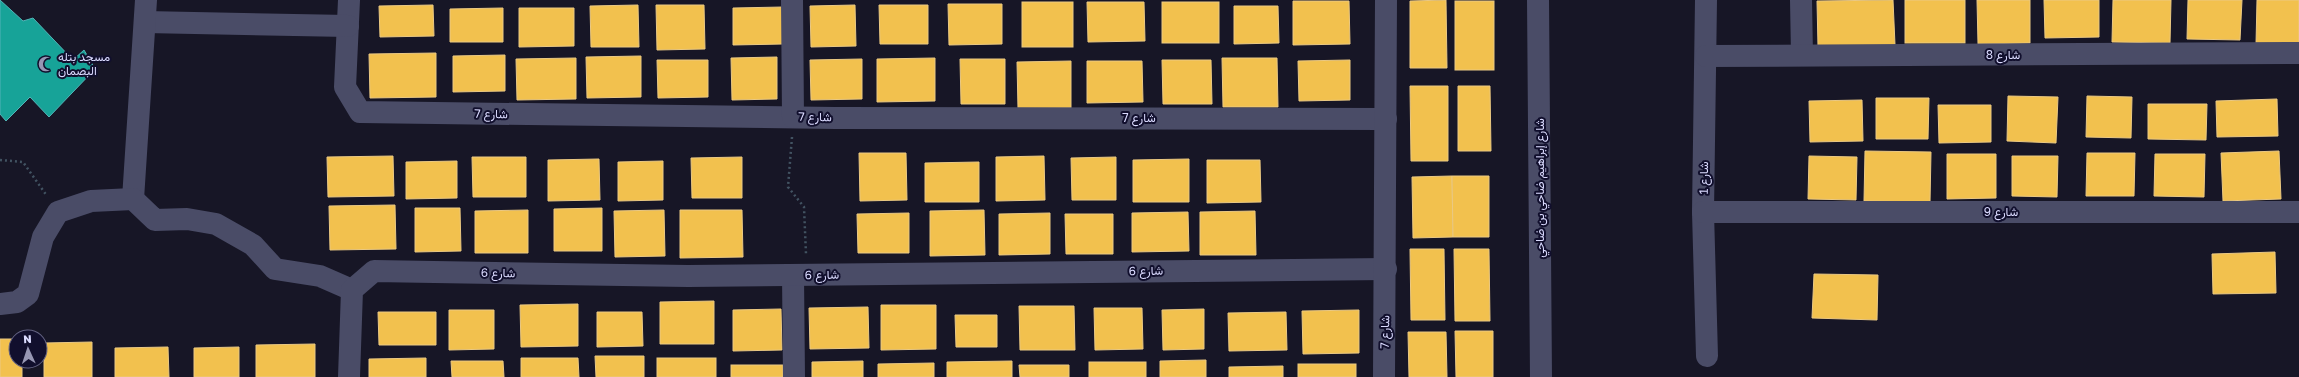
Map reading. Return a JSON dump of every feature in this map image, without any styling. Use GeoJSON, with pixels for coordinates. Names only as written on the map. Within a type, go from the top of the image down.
{"type":"FeatureCollection","features":[{"type":"Feature","properties":{"kind":"street"},"geometry":{"type":"LineString","coordinates":[[133,199],[146,0]]}},
{"type":"Feature","properties":{"kind":"street","name":"شارع 7"},"geometry":{"type":"LineString","coordinates":[[350,0],[345,87],[360,112],[793,117],[1386,119]]}},
{"type":"Feature","properties":{"kind":"street"},"geometry":{"type":"LineString","coordinates":[[792,0],[793,117]]}},
{"type":"Feature","properties":{"kind":"street","name":"شارع 7"},"geometry":{"type":"LineString","coordinates":[[1384,377],[1386,269],[1386,0]]}},
{"type":"Feature","properties":{"kind":"street","name":"شارع إبراهيم ضاحي بن ضاحي"},"geometry":{"type":"LineString","coordinates":[[1538,0],[1541,377]]}},
{"type":"Feature","properties":{"kind":"street","name":"شارع 1"},"geometry":{"type":"LineString","coordinates":[[1706,0],[1704,212],[1707,356]]}},
{"type":"Feature","properties":{"kind":"street"},"geometry":{"type":"LineString","coordinates":[[1801,0],[1802,56]]}},
{"type":"Feature","properties":{"kind":"street"},"geometry":{"type":"LineString","coordinates":[[144,22],[348,26]]}},
{"type":"Feature","properties":{"kind":"street","name":"شارع 8"},"geometry":{"type":"LineString","coordinates":[[1706,56],[2299,53]]}},
{"type":"Feature","properties":{"kind":"street"},"geometry":{"type":"LineString","coordinates":[[0,304],[17,302],[28,294],[43,237],[58,212],[91,202],[133,199],[155,220],[187,219],[216,224],[253,245],[276,269],[320,276],[352,290],[349,377]]}},
{"type":"Feature","properties":{"kind":"street","name":"شارع 9"},"geometry":{"type":"LineString","coordinates":[[1704,212],[2299,212]]}},
{"type":"Feature","properties":{"kind":"street","name":"شارع 6"},"geometry":{"type":"LineString","coordinates":[[352,290],[374,271],[688,276],[1386,269]]}},
{"type":"Feature","properties":{"kind":"street"},"geometry":{"type":"LineString","coordinates":[[794,377],[800,275]]}},
{"type":"Feature","properties":{"kind":"path"},"geometry":{"type":"LineString","coordinates":[[793,117],[788,186],[804,207],[800,275]]}},
{"type":"Feature","properties":{"kind":"path"},"geometry":{"type":"LineString","coordinates":[[0,160],[23,162],[58,212]]}},
{"type":"Feature","properties":{"kind":"building: Homes"},"geometry":{"type":"Polygon","coordinates":[[[1446,0],[1447,68],[1410,68],[1410,1],[1446,0]]]}},
{"type":"Feature","properties":{"kind":"building: Homes"},"geometry":{"type":"Polygon","coordinates":[[[1893,0],[1895,45],[1818,47],[1817,1],[1893,0]]]}},
{"type":"Feature","properties":{"kind":"building: Homes"},"geometry":{"type":"Polygon","coordinates":[[[1905,0],[1965,0],[1965,43],[1905,43],[1905,0]]]}},
{"type":"Feature","properties":{"kind":"building: Homes"},"geometry":{"type":"Polygon","coordinates":[[[1977,0],[2030,0],[2030,43],[1978,44],[1977,0]]]}},
{"type":"Feature","properties":{"kind":"building: Homes"},"geometry":{"type":"Polygon","coordinates":[[[2044,0],[2099,0],[2099,37],[2045,38],[2044,0]]]}},
{"type":"Feature","properties":{"kind":"building: Homes"},"geometry":{"type":"Polygon","coordinates":[[[2113,0],[2171,0],[2170,43],[2112,42],[2113,0]]]}},
{"type":"Feature","properties":{"kind":"building: Homes"},"geometry":{"type":"Polygon","coordinates":[[[2188,0],[2242,0],[2240,40],[2187,39],[2188,0]]]}},
{"type":"Feature","properties":{"kind":"building: Homes"},"geometry":{"type":"Polygon","coordinates":[[[2257,0],[2299,0],[2299,45],[2256,44],[2257,0]]]}},
{"type":"Feature","properties":{"kind":"building: Homes"},"geometry":{"type":"Polygon","coordinates":[[[1293,1],[1349,1],[1350,44],[1293,45],[1293,1]]]}},
{"type":"Feature","properties":{"kind":"building: Homes"},"geometry":{"type":"Polygon","coordinates":[[[1455,1],[1494,1],[1494,70],[1455,70],[1455,1]]]}},
{"type":"Feature","properties":{"kind":"building: Homes"},"geometry":{"type":"Polygon","coordinates":[[[1022,2],[1073,2],[1073,47],[1022,47],[1022,2]]]}},
{"type":"Feature","properties":{"kind":"building: Homes"},"geometry":{"type":"Polygon","coordinates":[[[1087,2],[1144,2],[1145,41],[1088,42],[1087,2]]]}},
{"type":"Feature","properties":{"kind":"building: Homes"},"geometry":{"type":"Polygon","coordinates":[[[1162,2],[1219,2],[1219,43],[1162,43],[1162,2]]]}},
{"type":"Feature","properties":{"kind":"building: Homes"},"geometry":{"type":"Polygon","coordinates":[[[948,4],[1002,4],[1002,44],[949,45],[948,4]]]}},
{"type":"Feature","properties":{"kind":"building: Homes"},"geometry":{"type":"Polygon","coordinates":[[[433,5],[434,36],[380,37],[379,6],[433,5]]]}},
{"type":"Feature","properties":{"kind":"building: Homes"},"geometry":{"type":"Polygon","coordinates":[[[638,5],[639,47],[591,47],[590,6],[638,5]]]}},
{"type":"Feature","properties":{"kind":"building: Homes"},"geometry":{"type":"Polygon","coordinates":[[[656,5],[704,5],[705,49],[657,50],[656,5]]]}},
{"type":"Feature","properties":{"kind":"building: Homes"},"geometry":{"type":"Polygon","coordinates":[[[855,5],[856,46],[811,47],[810,6],[855,5]]]}},
{"type":"Feature","properties":{"kind":"building: Homes"},"geometry":{"type":"Polygon","coordinates":[[[879,5],[928,5],[928,44],[880,44],[879,5]]]}},
{"type":"Feature","properties":{"kind":"building: Homes"},"geometry":{"type":"Polygon","coordinates":[[[1234,6],[1278,6],[1279,43],[1234,44],[1234,6]]]}},
{"type":"Feature","properties":{"kind":"building: Homes"},"geometry":{"type":"Polygon","coordinates":[[[783,7],[783,44],[733,45],[733,8],[783,7]]]}},
{"type":"Feature","properties":{"kind":"building: Homes"},"geometry":{"type":"Polygon","coordinates":[[[503,8],[503,42],[450,42],[450,9],[503,8]]]}},
{"type":"Feature","properties":{"kind":"building: Homes"},"geometry":{"type":"Polygon","coordinates":[[[519,8],[574,8],[574,46],[519,47],[519,8]]]}},
{"type":"Feature","properties":{"kind":"building: Homes"},"geometry":{"type":"Polygon","coordinates":[[[436,53],[436,97],[370,98],[369,54],[436,53]]]}},
{"type":"Feature","properties":{"kind":"building: Homes"},"geometry":{"type":"Polygon","coordinates":[[[505,55],[505,91],[453,92],[453,56],[505,55]]]}},
{"type":"Feature","properties":{"kind":"building: Homes"},"geometry":{"type":"Polygon","coordinates":[[[641,56],[641,97],[587,98],[586,57],[641,56]]]}},
{"type":"Feature","properties":{"kind":"building: Homes"},"geometry":{"type":"Polygon","coordinates":[[[777,57],[777,99],[732,100],[731,58],[777,57]]]}},
{"type":"Feature","properties":{"kind":"building: Homes"},"geometry":{"type":"Polygon","coordinates":[[[576,58],[576,99],[517,100],[516,59],[576,58]]]}},
{"type":"Feature","properties":{"kind":"building: Homes"},"geometry":{"type":"Polygon","coordinates":[[[935,58],[935,101],[877,102],[877,59],[935,58]]]}},
{"type":"Feature","properties":{"kind":"building: Homes"},"geometry":{"type":"Polygon","coordinates":[[[1222,58],[1277,58],[1278,107],[1223,107],[1222,58]]]}},
{"type":"Feature","properties":{"kind":"building: Homes"},"geometry":{"type":"Polygon","coordinates":[[[862,59],[862,99],[811,100],[810,60],[862,59]]]}},
{"type":"Feature","properties":{"kind":"building: Homes"},"geometry":{"type":"Polygon","coordinates":[[[960,59],[1005,59],[1005,104],[961,104],[960,59]]]}},
{"type":"Feature","properties":{"kind":"building: Homes"},"geometry":{"type":"Polygon","coordinates":[[[657,60],[708,60],[708,97],[658,98],[657,60]]]}},
{"type":"Feature","properties":{"kind":"building: Homes"},"geometry":{"type":"Polygon","coordinates":[[[1162,60],[1211,60],[1212,104],[1163,104],[1162,60]]]}},
{"type":"Feature","properties":{"kind":"building: Homes"},"geometry":{"type":"Polygon","coordinates":[[[1350,60],[1350,100],[1299,101],[1298,61],[1350,60]]]}},
{"type":"Feature","properties":{"kind":"building: Homes"},"geometry":{"type":"Polygon","coordinates":[[[1071,61],[1071,108],[1018,109],[1017,62],[1071,61]]]}},
{"type":"Feature","properties":{"kind":"building: Homes"},"geometry":{"type":"Polygon","coordinates":[[[1087,61],[1142,61],[1143,102],[1087,103],[1087,61]]]}},
{"type":"Feature","properties":{"kind":"building: Homes"},"geometry":{"type":"Polygon","coordinates":[[[1410,86],[1448,86],[1448,161],[1411,161],[1410,86]]]}},
{"type":"Feature","properties":{"kind":"building: Homes"},"geometry":{"type":"Polygon","coordinates":[[[1458,86],[1490,86],[1491,151],[1458,151],[1458,86]]]}},
{"type":"Feature","properties":{"kind":"building: Homes"},"geometry":{"type":"Polygon","coordinates":[[[2008,96],[2058,97],[2056,143],[2007,141],[2008,96]]]}},
{"type":"Feature","properties":{"kind":"building: Homes"},"geometry":{"type":"Polygon","coordinates":[[[2087,96],[2132,97],[2131,138],[2086,137],[2087,96]]]}},
{"type":"Feature","properties":{"kind":"building: Homes"},"geometry":{"type":"Polygon","coordinates":[[[1876,98],[1929,98],[1928,139],[1876,139],[1876,98]]]}},
{"type":"Feature","properties":{"kind":"building: Homes"},"geometry":{"type":"Polygon","coordinates":[[[2277,99],[2278,136],[2217,137],[2216,101],[2277,99]]]}},
{"type":"Feature","properties":{"kind":"building: Homes"},"geometry":{"type":"Polygon","coordinates":[[[1862,100],[1863,141],[1810,142],[1809,101],[1862,100]]]}},
{"type":"Feature","properties":{"kind":"building: Homes"},"geometry":{"type":"Polygon","coordinates":[[[2148,104],[2207,104],[2206,140],[2148,139],[2148,104]]]}},
{"type":"Feature","properties":{"kind":"building: Homes"},"geometry":{"type":"Polygon","coordinates":[[[1938,105],[1991,105],[1991,142],[1939,143],[1938,105]]]}},
{"type":"Feature","properties":{"kind":"building: Homes"},"geometry":{"type":"Polygon","coordinates":[[[1865,151],[1931,152],[1930,202],[1864,201],[1865,151]]]}},
{"type":"Feature","properties":{"kind":"building: Homes"},"geometry":{"type":"Polygon","coordinates":[[[2279,151],[2281,199],[2223,201],[2221,153],[2279,151]]]}},
{"type":"Feature","properties":{"kind":"building: Homes"},"geometry":{"type":"Polygon","coordinates":[[[859,153],[906,153],[907,200],[860,201],[859,153]]]}},
{"type":"Feature","properties":{"kind":"building: Homes"},"geometry":{"type":"Polygon","coordinates":[[[2087,153],[2135,153],[2134,196],[2086,196],[2087,153]]]}},
{"type":"Feature","properties":{"kind":"building: Homes"},"geometry":{"type":"Polygon","coordinates":[[[1947,154],[1996,154],[1996,198],[1947,199],[1947,154]]]}},
{"type":"Feature","properties":{"kind":"building: Homes"},"geometry":{"type":"Polygon","coordinates":[[[2155,154],[2205,154],[2204,197],[2154,196],[2155,154]]]}},
{"type":"Feature","properties":{"kind":"building: Homes"},"geometry":{"type":"Polygon","coordinates":[[[393,156],[394,196],[328,197],[327,157],[393,156]]]}},
{"type":"Feature","properties":{"kind":"building: Homes"},"geometry":{"type":"Polygon","coordinates":[[[1044,156],[1045,200],[996,201],[996,157],[1044,156]]]}},
{"type":"Feature","properties":{"kind":"building: Homes"},"geometry":{"type":"Polygon","coordinates":[[[1809,156],[1857,157],[1856,200],[1808,199],[1809,156]]]}},
{"type":"Feature","properties":{"kind":"building: Homes"},"geometry":{"type":"Polygon","coordinates":[[[2012,156],[2058,156],[2057,197],[2012,196],[2012,156]]]}},
{"type":"Feature","properties":{"kind":"building: Homes"},"geometry":{"type":"Polygon","coordinates":[[[472,157],[526,157],[526,197],[473,197],[472,157]]]}},
{"type":"Feature","properties":{"kind":"building: Homes"},"geometry":{"type":"Polygon","coordinates":[[[742,157],[742,198],[692,198],[691,158],[742,157]]]}},
{"type":"Feature","properties":{"kind":"building: Homes"},"geometry":{"type":"Polygon","coordinates":[[[1116,157],[1116,200],[1072,200],[1071,158],[1116,157]]]}},
{"type":"Feature","properties":{"kind":"building: Homes"},"geometry":{"type":"Polygon","coordinates":[[[599,159],[600,200],[548,201],[548,160],[599,159]]]}},
{"type":"Feature","properties":{"kind":"building: Homes"},"geometry":{"type":"Polygon","coordinates":[[[1189,159],[1189,202],[1133,202],[1133,160],[1189,159]]]}},
{"type":"Feature","properties":{"kind":"building: Homes"},"geometry":{"type":"Polygon","coordinates":[[[1207,160],[1260,160],[1261,202],[1207,203],[1207,160]]]}},
{"type":"Feature","properties":{"kind":"building: Homes"},"geometry":{"type":"Polygon","coordinates":[[[457,161],[457,198],[406,199],[406,162],[457,161]]]}},
{"type":"Feature","properties":{"kind":"building: Homes"},"geometry":{"type":"Polygon","coordinates":[[[663,161],[663,200],[618,201],[618,162],[663,161]]]}},
{"type":"Feature","properties":{"kind":"building: Homes"},"geometry":{"type":"Polygon","coordinates":[[[979,162],[979,202],[925,202],[925,163],[979,162]]]}},
{"type":"Feature","properties":{"kind":"building: Homes"},"geometry":{"type":"Polygon","coordinates":[[[1452,176],[1453,237],[1413,238],[1412,177],[1452,176]]]}},
{"type":"Feature","properties":{"kind":"building: Homes"},"geometry":{"type":"Polygon","coordinates":[[[1452,176],[1489,176],[1489,237],[1453,237],[1452,176]]]}},
{"type":"Feature","properties":{"kind":"building: Homes"},"geometry":{"type":"Polygon","coordinates":[[[395,205],[396,249],[330,250],[329,206],[395,205]]]}},
{"type":"Feature","properties":{"kind":"building: Homes"},"geometry":{"type":"Polygon","coordinates":[[[415,208],[460,208],[461,251],[415,252],[415,208]]]}},
{"type":"Feature","properties":{"kind":"building: Homes"},"geometry":{"type":"Polygon","coordinates":[[[602,208],[602,251],[554,251],[554,209],[602,208]]]}},
{"type":"Feature","properties":{"kind":"building: Homes"},"geometry":{"type":"Polygon","coordinates":[[[528,210],[528,253],[475,253],[475,211],[528,210]]]}},
{"type":"Feature","properties":{"kind":"building: Homes"},"geometry":{"type":"Polygon","coordinates":[[[664,210],[665,256],[615,257],[614,211],[664,210]]]}},
{"type":"Feature","properties":{"kind":"building: Homes"},"geometry":{"type":"Polygon","coordinates":[[[680,210],[742,210],[743,257],[680,258],[680,210]]]}},
{"type":"Feature","properties":{"kind":"building: Homes"},"geometry":{"type":"Polygon","coordinates":[[[984,210],[985,255],[930,256],[930,211],[984,210]]]}},
{"type":"Feature","properties":{"kind":"building: Homes"},"geometry":{"type":"Polygon","coordinates":[[[1255,211],[1256,255],[1200,255],[1200,212],[1255,211]]]}},
{"type":"Feature","properties":{"kind":"building: Homes"},"geometry":{"type":"Polygon","coordinates":[[[1188,212],[1189,251],[1132,252],[1132,213],[1188,212]]]}},
{"type":"Feature","properties":{"kind":"building: Homes"},"geometry":{"type":"Polygon","coordinates":[[[909,213],[909,253],[858,253],[857,214],[909,213]]]}},
{"type":"Feature","properties":{"kind":"building: Homes"},"geometry":{"type":"Polygon","coordinates":[[[1050,213],[1050,254],[999,255],[999,214],[1050,213]]]}},
{"type":"Feature","properties":{"kind":"building: Homes"},"geometry":{"type":"Polygon","coordinates":[[[1065,214],[1113,214],[1113,254],[1066,254],[1065,214]]]}},
{"type":"Feature","properties":{"kind":"building: Homes"},"geometry":{"type":"Polygon","coordinates":[[[1410,249],[1444,249],[1445,320],[1411,320],[1410,249]]]}},
{"type":"Feature","properties":{"kind":"building: Homes"},"geometry":{"type":"Polygon","coordinates":[[[1454,249],[1489,249],[1490,321],[1455,321],[1454,249]]]}},
{"type":"Feature","properties":{"kind":"building: Homes"},"geometry":{"type":"Polygon","coordinates":[[[2275,252],[2276,293],[2213,294],[2212,254],[2275,252]]]}},
{"type":"Feature","properties":{"kind":"building: Homes"},"geometry":{"type":"Polygon","coordinates":[[[1814,274],[1878,275],[1877,320],[1812,318],[1814,274]]]}},
{"type":"Feature","properties":{"kind":"building: Homes"},"geometry":{"type":"Polygon","coordinates":[[[714,301],[714,344],[660,344],[660,302],[714,301]]]}},
{"type":"Feature","properties":{"kind":"building: Homes"},"geometry":{"type":"Polygon","coordinates":[[[578,304],[578,346],[521,347],[520,305],[578,304]]]}},
{"type":"Feature","properties":{"kind":"building: Homes"},"geometry":{"type":"Polygon","coordinates":[[[881,305],[936,305],[936,349],[881,350],[881,305]]]}},
{"type":"Feature","properties":{"kind":"building: Homes"},"geometry":{"type":"Polygon","coordinates":[[[1019,306],[1074,306],[1075,350],[1020,350],[1019,306]]]}},
{"type":"Feature","properties":{"kind":"building: Homes"},"geometry":{"type":"Polygon","coordinates":[[[868,307],[869,348],[810,349],[809,308],[868,307]]]}},
{"type":"Feature","properties":{"kind":"building: Homes"},"geometry":{"type":"Polygon","coordinates":[[[1094,308],[1142,308],[1143,349],[1095,350],[1094,308]]]}},
{"type":"Feature","properties":{"kind":"building: Homes"},"geometry":{"type":"Polygon","coordinates":[[[781,309],[782,350],[733,351],[733,310],[781,309]]]}},
{"type":"Feature","properties":{"kind":"building: Homes"},"geometry":{"type":"Polygon","coordinates":[[[1204,309],[1204,349],[1163,350],[1162,310],[1204,309]]]}},
{"type":"Feature","properties":{"kind":"building: Homes"},"geometry":{"type":"Polygon","coordinates":[[[449,310],[494,310],[494,349],[449,350],[449,310]]]}},
{"type":"Feature","properties":{"kind":"building: Homes"},"geometry":{"type":"Polygon","coordinates":[[[1359,310],[1359,353],[1303,354],[1302,311],[1359,310]]]}},
{"type":"Feature","properties":{"kind":"building: Homes"},"geometry":{"type":"Polygon","coordinates":[[[378,312],[436,312],[436,345],[379,345],[378,312]]]}},
{"type":"Feature","properties":{"kind":"building: Homes"},"geometry":{"type":"Polygon","coordinates":[[[597,312],[642,312],[643,346],[597,347],[597,312]]]}},
{"type":"Feature","properties":{"kind":"building: Homes"},"geometry":{"type":"Polygon","coordinates":[[[1286,312],[1287,350],[1229,351],[1228,313],[1286,312]]]}},
{"type":"Feature","properties":{"kind":"building: Homes"},"geometry":{"type":"Polygon","coordinates":[[[955,315],[997,315],[997,347],[956,347],[955,315]]]}},
{"type":"Feature","properties":{"kind":"building: Homes"},"geometry":{"type":"Polygon","coordinates":[[[1455,331],[1493,331],[1493,377],[1456,377],[1455,331]]]}},
{"type":"Feature","properties":{"kind":"building: Homes"},"geometry":{"type":"Polygon","coordinates":[[[1408,332],[1446,332],[1447,377],[1409,377],[1408,332]]]}},
{"type":"Feature","properties":{"kind":"building: Homes"},"geometry":{"type":"Polygon","coordinates":[[[0,339],[8,339],[8,369],[22,369],[22,377],[0,377],[0,339]]]}},
{"type":"Feature","properties":{"kind":"building: Homes"},"geometry":{"type":"Polygon","coordinates":[[[92,342],[92,377],[44,377],[44,369],[48,369],[48,343],[92,342]]]}},
{"type":"Feature","properties":{"kind":"building: Homes"},"geometry":{"type":"Polygon","coordinates":[[[315,344],[315,377],[256,377],[256,345],[315,344]]]}},
{"type":"Feature","properties":{"kind":"building: Homes"},"geometry":{"type":"Polygon","coordinates":[[[168,347],[169,377],[115,377],[115,348],[168,347]]]}},
{"type":"Feature","properties":{"kind":"building: Homes"},"geometry":{"type":"Polygon","coordinates":[[[239,347],[239,377],[194,377],[194,348],[239,347]]]}},
{"type":"Feature","properties":{"kind":"building: Homes"},"geometry":{"type":"Polygon","coordinates":[[[595,356],[644,356],[644,377],[596,377],[595,356]]]}},
{"type":"Feature","properties":{"kind":"building: Homes"},"geometry":{"type":"Polygon","coordinates":[[[426,358],[426,377],[369,377],[369,359],[426,358]]]}},
{"type":"Feature","properties":{"kind":"building: Homes"},"geometry":{"type":"Polygon","coordinates":[[[521,358],[578,358],[579,377],[521,377],[521,358]]]}},
{"type":"Feature","properties":{"kind":"building: Homes"},"geometry":{"type":"Polygon","coordinates":[[[657,358],[716,358],[716,377],[657,377],[657,358]]]}},
{"type":"Feature","properties":{"kind":"building: Homes"},"geometry":{"type":"Polygon","coordinates":[[[1206,360],[1206,377],[1160,377],[1160,361],[1206,360]]]}},
{"type":"Feature","properties":{"kind":"building: Homes"},"geometry":{"type":"Polygon","coordinates":[[[451,361],[503,361],[504,377],[452,377],[451,361]]]}},
{"type":"Feature","properties":{"kind":"building: Homes"},"geometry":{"type":"Polygon","coordinates":[[[863,361],[863,377],[812,377],[812,362],[863,361]]]}},
{"type":"Feature","properties":{"kind":"building: Homes"},"geometry":{"type":"Polygon","coordinates":[[[1012,361],[1012,377],[947,377],[947,362],[1012,361]]]}},
{"type":"Feature","properties":{"kind":"building: Homes"},"geometry":{"type":"Polygon","coordinates":[[[1089,362],[1146,362],[1146,377],[1089,377],[1089,362]]]}},
{"type":"Feature","properties":{"kind":"building: Homes"},"geometry":{"type":"Polygon","coordinates":[[[934,363],[934,377],[878,377],[878,364],[934,363]]]}},
{"type":"Feature","properties":{"kind":"building: Homes"},"geometry":{"type":"Polygon","coordinates":[[[1298,364],[1356,364],[1356,377],[1298,377],[1298,364]]]}},
{"type":"Feature","properties":{"kind":"building: Homes"},"geometry":{"type":"Polygon","coordinates":[[[731,365],[783,365],[783,377],[731,377],[731,365]]]}},
{"type":"Feature","properties":{"kind":"building: Homes"},"geometry":{"type":"Polygon","coordinates":[[[1019,365],[1069,365],[1069,377],[1020,377],[1019,365]]]}},
{"type":"Feature","properties":{"kind":"building: Homes"},"geometry":{"type":"Polygon","coordinates":[[[1283,366],[1283,377],[1229,377],[1229,367],[1283,366]]]}},
{"type":"Feature","properties":{"kind":"building: Public","name":"مسجد بتله البصمان"},"geometry":{"type":"Polygon","coordinates":[[[0,0],[23,21],[33,18],[73,60],[84,50],[95,69],[49,117],[30,97],[6,121],[0,114],[0,0]]]}},
{"type":"Feature","properties":{"kind":"place","name":"مسجد بتله البصمان"},"geometry":{"type":"Point","coordinates":[46,64]}}]}
